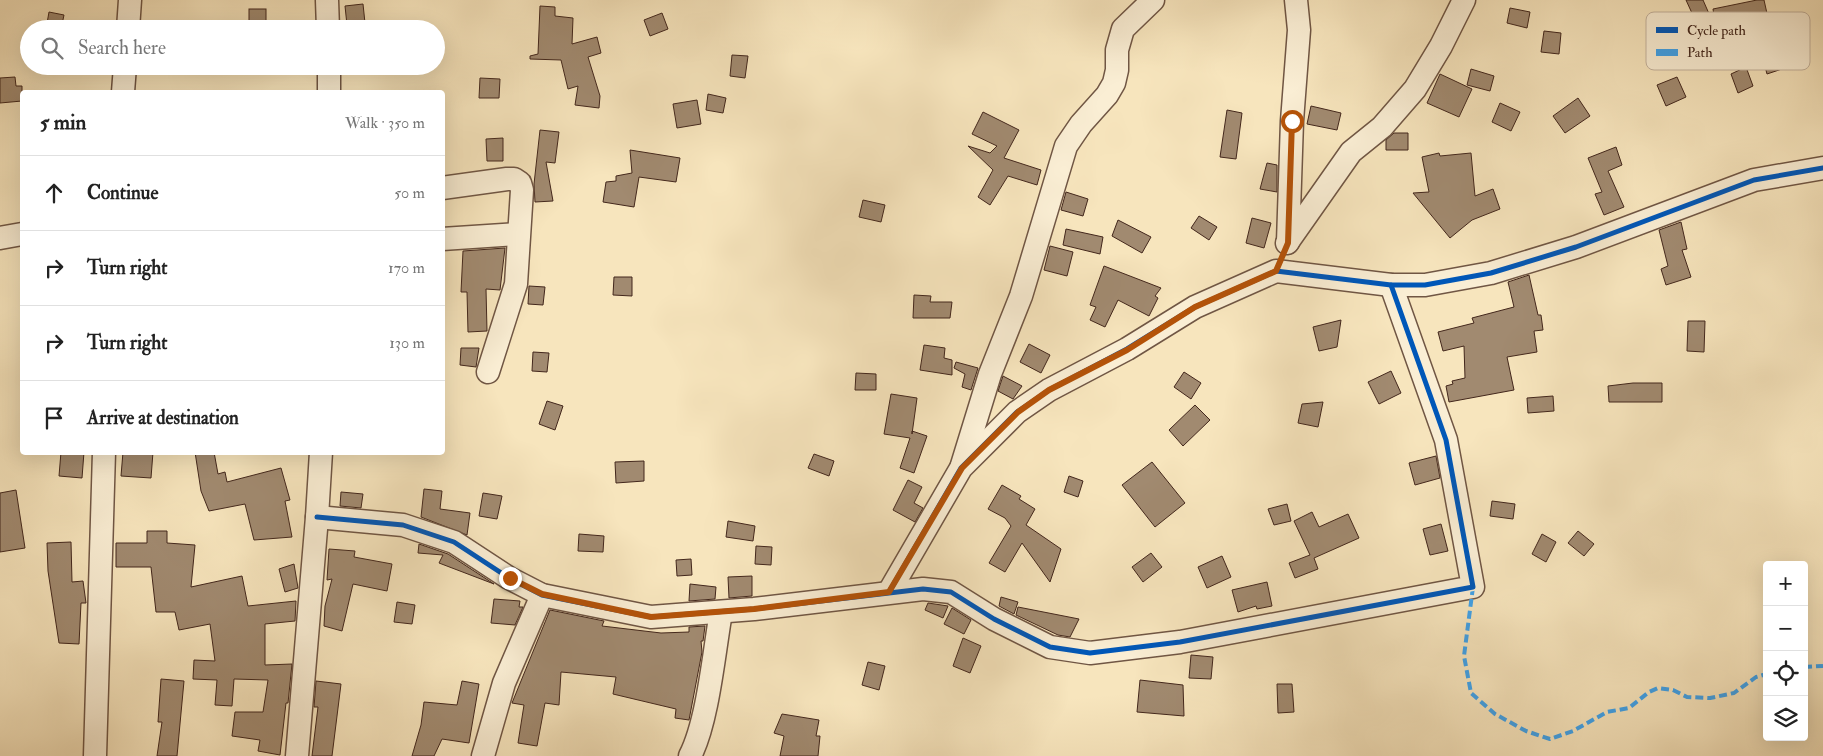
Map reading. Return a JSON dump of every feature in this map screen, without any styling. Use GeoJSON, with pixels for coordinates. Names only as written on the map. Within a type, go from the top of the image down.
{"type":"FeatureCollection","features":[{"type":"Feature","properties":{"kind":"street"},"geometry":{"type":"LineString","coordinates":[[129,20],[130,0]]}},
{"type":"Feature","properties":{"kind":"street"},"geometry":{"type":"LineString","coordinates":[[327,0],[328,20]]}},
{"type":"Feature","properties":{"kind":"street"},"geometry":{"type":"LineString","coordinates":[[889,592],[962,468],[990,374],[1021,296],[1066,146],[1081,124],[1107,95],[1114,83],[1117,70],[1117,50],[1123,29],[1153,0]]}},
{"type":"Feature","properties":{"kind":"street"},"geometry":{"type":"LineString","coordinates":[[1288,243],[1292,121],[1299,30],[1296,0]]}},
{"type":"Feature","properties":{"kind":"street"},"geometry":{"type":"LineString","coordinates":[[1276,271],[1288,243],[1351,152],[1382,127],[1415,89],[1441,46],[1464,0]]}},
{"type":"Feature","properties":{"kind":"street"},"geometry":{"type":"LineString","coordinates":[[123,90],[124,75]]}},
{"type":"Feature","properties":{"kind":"street"},"geometry":{"type":"LineString","coordinates":[[329,75],[329,90]]}},
{"type":"Feature","properties":{"kind":"street"},"geometry":{"type":"LineString","coordinates":[[962,468],[1018,412],[1049,390],[1127,350],[1195,307],[1276,271],[1391,285],[1426,285],[1491,273],[1576,247],[1754,180],[1823,168]]}},
{"type":"Feature","properties":{"kind":"street"},"geometry":{"type":"LineString","coordinates":[[445,188],[514,180],[520,184],[522,190],[516,284],[488,372]]}},
{"type":"Feature","properties":{"kind":"street"},"geometry":{"type":"LineString","coordinates":[[0,238],[20,234]]}},
{"type":"Feature","properties":{"kind":"street"},"geometry":{"type":"LineString","coordinates":[[445,239],[518,234]]}},
{"type":"Feature","properties":{"kind":"street"},"geometry":{"type":"LineString","coordinates":[[317,517],[403,525],[446,539],[542,594],[651,617],[722,612],[923,589],[950,592],[994,619],[1050,646],[1090,653],[1180,642],[1472,587],[1446,440],[1391,285]]}},
{"type":"Feature","properties":{"kind":"street"},"geometry":{"type":"LineString","coordinates":[[94,756],[104,455]]}},
{"type":"Feature","properties":{"kind":"street"},"geometry":{"type":"LineString","coordinates":[[297,756],[317,517],[320,455]]}},
{"type":"Feature","properties":{"kind":"street"},"geometry":{"type":"LineString","coordinates":[[482,756],[504,683],[542,594]]}},
{"type":"Feature","properties":{"kind":"street"},"geometry":{"type":"LineString","coordinates":[[690,756],[696,746],[706,702],[722,612]]}},
{"type":"Feature","properties":{"kind":"building"},"geometry":{"type":"Polygon","coordinates":[[[1686,0],[1703,0],[1708,12],[1691,12],[1686,0]]]}},
{"type":"Feature","properties":{"kind":"building"},"geometry":{"type":"Polygon","coordinates":[[[1764,0],[1767,12],[1713,12],[1713,9],[1764,0]]]}},
{"type":"Feature","properties":{"kind":"building"},"geometry":{"type":"Polygon","coordinates":[[[363,4],[365,20],[346,20],[345,6],[363,4]]]}},
{"type":"Feature","properties":{"kind":"building"},"geometry":{"type":"Polygon","coordinates":[[[540,6],[555,7],[555,16],[573,18],[572,44],[597,37],[601,53],[588,57],[600,96],[599,108],[575,105],[578,86],[568,89],[561,60],[530,59],[530,56],[538,54],[540,6]]]}},
{"type":"Feature","properties":{"kind":"building"},"geometry":{"type":"Polygon","coordinates":[[[1510,8],[1530,12],[1527,28],[1507,23],[1510,8]]]}},
{"type":"Feature","properties":{"kind":"building"},"geometry":{"type":"Polygon","coordinates":[[[249,9],[266,9],[266,20],[249,20],[249,9]]]}},
{"type":"Feature","properties":{"kind":"building"},"geometry":{"type":"Polygon","coordinates":[[[49,12],[64,15],[63,20],[48,20],[49,12]]]}},
{"type":"Feature","properties":{"kind":"building"},"geometry":{"type":"Polygon","coordinates":[[[662,13],[668,29],[650,36],[644,20],[662,13]]]}},
{"type":"Feature","properties":{"kind":"building"},"geometry":{"type":"Polygon","coordinates":[[[1544,31],[1561,33],[1559,54],[1541,52],[1544,31]]]}},
{"type":"Feature","properties":{"kind":"building"},"geometry":{"type":"Polygon","coordinates":[[[732,55],[748,56],[745,78],[730,76],[732,55]]]}},
{"type":"Feature","properties":{"kind":"building"},"geometry":{"type":"Polygon","coordinates":[[[1471,69],[1494,76],[1490,91],[1467,85],[1471,69]]]}},
{"type":"Feature","properties":{"kind":"building"},"geometry":{"type":"Polygon","coordinates":[[[1740,70],[1747,70],[1753,86],[1738,93],[1731,74],[1740,70]]]}},
{"type":"Feature","properties":{"kind":"building"},"geometry":{"type":"Polygon","coordinates":[[[1766,70],[1779,70],[1767,74],[1766,70]]]}},
{"type":"Feature","properties":{"kind":"building"},"geometry":{"type":"Polygon","coordinates":[[[1440,74],[1472,89],[1459,117],[1427,103],[1440,74]]]}},
{"type":"Feature","properties":{"kind":"building"},"geometry":{"type":"Polygon","coordinates":[[[15,77],[16,86],[22,86],[20,101],[0,103],[0,78],[15,77]]]}},
{"type":"Feature","properties":{"kind":"building"},"geometry":{"type":"Polygon","coordinates":[[[1677,77],[1686,97],[1666,106],[1657,85],[1677,77]]]}},
{"type":"Feature","properties":{"kind":"building"},"geometry":{"type":"Polygon","coordinates":[[[480,78],[500,79],[499,98],[479,98],[480,78]]]}},
{"type":"Feature","properties":{"kind":"building"},"geometry":{"type":"Polygon","coordinates":[[[708,94],[726,98],[723,113],[706,110],[708,94]]]}},
{"type":"Feature","properties":{"kind":"building"},"geometry":{"type":"Polygon","coordinates":[[[1578,98],[1590,116],[1565,133],[1553,116],[1578,98]]]}},
{"type":"Feature","properties":{"kind":"building"},"geometry":{"type":"Polygon","coordinates":[[[697,100],[701,124],[677,128],[673,104],[697,100]]]}},
{"type":"Feature","properties":{"kind":"building"},"geometry":{"type":"Polygon","coordinates":[[[1500,103],[1520,112],[1511,131],[1492,122],[1500,103]]]}},
{"type":"Feature","properties":{"kind":"building"},"geometry":{"type":"Polygon","coordinates":[[[1311,106],[1341,113],[1337,130],[1307,124],[1311,106]]]}},
{"type":"Feature","properties":{"kind":"building"},"geometry":{"type":"Polygon","coordinates":[[[1227,110],[1242,113],[1236,159],[1220,157],[1227,110]]]}},
{"type":"Feature","properties":{"kind":"building"},"geometry":{"type":"Polygon","coordinates":[[[983,112],[1019,130],[1004,158],[1041,170],[1037,185],[1008,176],[990,205],[978,197],[993,170],[968,146],[990,153],[997,146],[972,134],[983,112]]]}},
{"type":"Feature","properties":{"kind":"building"},"geometry":{"type":"Polygon","coordinates":[[[540,130],[559,132],[555,163],[546,162],[553,201],[535,202],[534,184],[540,130]]]}},
{"type":"Feature","properties":{"kind":"building"},"geometry":{"type":"Polygon","coordinates":[[[1394,133],[1408,133],[1408,150],[1386,150],[1386,140],[1394,133]]]}},
{"type":"Feature","properties":{"kind":"building"},"geometry":{"type":"Polygon","coordinates":[[[503,138],[503,161],[487,161],[486,139],[503,138]]]}},
{"type":"Feature","properties":{"kind":"building"},"geometry":{"type":"Polygon","coordinates":[[[1616,147],[1622,165],[1608,171],[1624,207],[1604,215],[1595,194],[1602,192],[1588,158],[1616,147]]]}},
{"type":"Feature","properties":{"kind":"building"},"geometry":{"type":"Polygon","coordinates":[[[630,150],[680,158],[676,182],[639,177],[634,207],[603,202],[606,182],[616,181],[616,176],[632,173],[630,150]]]}},
{"type":"Feature","properties":{"kind":"building"},"geometry":{"type":"Polygon","coordinates":[[[1439,153],[1440,156],[1471,153],[1475,196],[1493,189],[1500,209],[1472,220],[1450,238],[1413,193],[1429,192],[1422,157],[1439,153]]]}},
{"type":"Feature","properties":{"kind":"building"},"geometry":{"type":"Polygon","coordinates":[[[1267,163],[1277,165],[1277,192],[1260,189],[1267,163]]]}},
{"type":"Feature","properties":{"kind":"building"},"geometry":{"type":"Polygon","coordinates":[[[1066,192],[1088,199],[1083,216],[1061,210],[1066,192]]]}},
{"type":"Feature","properties":{"kind":"building"},"geometry":{"type":"Polygon","coordinates":[[[863,200],[885,205],[881,222],[859,217],[863,200]]]}},
{"type":"Feature","properties":{"kind":"building"},"geometry":{"type":"Polygon","coordinates":[[[1199,216],[1217,227],[1209,240],[1191,228],[1199,216]]]}},
{"type":"Feature","properties":{"kind":"building"},"geometry":{"type":"Polygon","coordinates":[[[1252,218],[1271,223],[1264,248],[1246,243],[1252,218]]]}},
{"type":"Feature","properties":{"kind":"building"},"geometry":{"type":"Polygon","coordinates":[[[1118,220],[1151,237],[1142,253],[1112,236],[1118,220]]]}},
{"type":"Feature","properties":{"kind":"building"},"geometry":{"type":"Polygon","coordinates":[[[1681,222],[1687,249],[1682,250],[1691,277],[1666,285],[1661,269],[1668,266],[1659,230],[1681,222]]]}},
{"type":"Feature","properties":{"kind":"building"},"geometry":{"type":"Polygon","coordinates":[[[1066,229],[1103,237],[1100,254],[1063,245],[1066,229]]]}},
{"type":"Feature","properties":{"kind":"building"},"geometry":{"type":"Polygon","coordinates":[[[1050,246],[1073,252],[1067,276],[1044,270],[1050,246]]]}},
{"type":"Feature","properties":{"kind":"building"},"geometry":{"type":"Polygon","coordinates":[[[505,248],[500,290],[486,289],[487,331],[468,332],[467,292],[461,292],[463,251],[505,248]]]}},
{"type":"Feature","properties":{"kind":"building"},"geometry":{"type":"Polygon","coordinates":[[[1104,266],[1161,288],[1155,296],[1158,298],[1149,316],[1118,300],[1105,327],[1090,320],[1096,307],[1090,305],[1104,266]]]}},
{"type":"Feature","properties":{"kind":"building"},"geometry":{"type":"Polygon","coordinates":[[[1529,275],[1538,315],[1541,315],[1543,330],[1534,331],[1537,352],[1507,357],[1514,390],[1449,402],[1446,386],[1453,384],[1452,381],[1465,378],[1464,346],[1443,351],[1438,332],[1474,323],[1472,318],[1514,307],[1508,282],[1529,275]]]}},
{"type":"Feature","properties":{"kind":"building"},"geometry":{"type":"Polygon","coordinates":[[[614,277],[632,277],[632,296],[613,295],[614,277]]]}},
{"type":"Feature","properties":{"kind":"building"},"geometry":{"type":"Polygon","coordinates":[[[529,286],[545,287],[543,305],[528,304],[529,286]]]}},
{"type":"Feature","properties":{"kind":"building"},"geometry":{"type":"Polygon","coordinates":[[[914,295],[931,296],[930,302],[952,302],[950,318],[913,318],[914,295]]]}},
{"type":"Feature","properties":{"kind":"building"},"geometry":{"type":"Polygon","coordinates":[[[1341,320],[1337,347],[1319,351],[1313,327],[1341,320]]]}},
{"type":"Feature","properties":{"kind":"building"},"geometry":{"type":"Polygon","coordinates":[[[1688,321],[1705,321],[1704,352],[1687,351],[1688,321]]]}},
{"type":"Feature","properties":{"kind":"building"},"geometry":{"type":"Polygon","coordinates":[[[1029,344],[1050,355],[1041,373],[1020,362],[1029,344]]]}},
{"type":"Feature","properties":{"kind":"building"},"geometry":{"type":"Polygon","coordinates":[[[924,345],[945,348],[944,358],[952,360],[952,375],[920,370],[924,345]]]}},
{"type":"Feature","properties":{"kind":"building"},"geometry":{"type":"Polygon","coordinates":[[[461,348],[479,348],[476,367],[460,365],[461,348]]]}},
{"type":"Feature","properties":{"kind":"building"},"geometry":{"type":"Polygon","coordinates":[[[533,352],[549,353],[547,372],[532,371],[533,352]]]}},
{"type":"Feature","properties":{"kind":"building"},"geometry":{"type":"Polygon","coordinates":[[[956,362],[978,368],[971,390],[962,387],[965,374],[954,368],[956,362]]]}},
{"type":"Feature","properties":{"kind":"building"},"geometry":{"type":"Polygon","coordinates":[[[1391,371],[1401,393],[1379,404],[1368,382],[1391,371]]]}},
{"type":"Feature","properties":{"kind":"building"},"geometry":{"type":"Polygon","coordinates":[[[1184,372],[1201,383],[1191,399],[1174,387],[1184,372]]]}},
{"type":"Feature","properties":{"kind":"building"},"geometry":{"type":"Polygon","coordinates":[[[856,373],[876,374],[876,390],[855,390],[856,373]]]}},
{"type":"Feature","properties":{"kind":"building"},"geometry":{"type":"Polygon","coordinates":[[[1003,376],[1022,386],[1013,399],[998,391],[1003,376]]]}},
{"type":"Feature","properties":{"kind":"building"},"geometry":{"type":"Polygon","coordinates":[[[1633,383],[1662,383],[1662,402],[1609,402],[1608,386],[1633,383]]]}},
{"type":"Feature","properties":{"kind":"building"},"geometry":{"type":"Polygon","coordinates":[[[891,394],[917,398],[912,431],[927,436],[914,473],[900,468],[910,438],[884,434],[891,394]]]}},
{"type":"Feature","properties":{"kind":"building"},"geometry":{"type":"Polygon","coordinates":[[[1553,396],[1554,411],[1528,413],[1527,398],[1553,396]]]}},
{"type":"Feature","properties":{"kind":"building"},"geometry":{"type":"Polygon","coordinates":[[[547,401],[563,406],[555,430],[539,424],[547,401]]]}},
{"type":"Feature","properties":{"kind":"building"},"geometry":{"type":"Polygon","coordinates":[[[1323,402],[1318,427],[1298,423],[1302,404],[1323,402]]]}},
{"type":"Feature","properties":{"kind":"building"},"geometry":{"type":"Polygon","coordinates":[[[1195,405],[1210,420],[1183,446],[1169,430],[1195,405]]]}},
{"type":"Feature","properties":{"kind":"building"},"geometry":{"type":"Polygon","coordinates":[[[814,454],[834,461],[829,476],[808,468],[814,454]]]}},
{"type":"Feature","properties":{"kind":"building"},"geometry":{"type":"Polygon","coordinates":[[[61,455],[84,455],[82,478],[59,476],[61,455]]]}},
{"type":"Feature","properties":{"kind":"building"},"geometry":{"type":"Polygon","coordinates":[[[123,455],[153,455],[151,478],[121,476],[123,455]]]}},
{"type":"Feature","properties":{"kind":"building"},"geometry":{"type":"Polygon","coordinates":[[[195,455],[215,455],[218,474],[225,472],[227,482],[281,468],[290,500],[285,501],[292,537],[254,540],[245,504],[209,511],[201,491],[195,455]]]}},
{"type":"Feature","properties":{"kind":"building"},"geometry":{"type":"Polygon","coordinates":[[[1436,456],[1440,478],[1415,485],[1409,463],[1436,456]]]}},
{"type":"Feature","properties":{"kind":"building"},"geometry":{"type":"Polygon","coordinates":[[[644,461],[644,481],[616,483],[615,462],[644,461]]]}},
{"type":"Feature","properties":{"kind":"building"},"geometry":{"type":"Polygon","coordinates":[[[1152,462],[1185,503],[1155,527],[1122,485],[1152,462]]]}},
{"type":"Feature","properties":{"kind":"building"},"geometry":{"type":"Polygon","coordinates":[[[1069,476],[1083,481],[1078,497],[1064,492],[1069,476]]]}},
{"type":"Feature","properties":{"kind":"building"},"geometry":{"type":"Polygon","coordinates":[[[908,480],[922,487],[914,503],[923,508],[915,522],[893,510],[908,480]]]}},
{"type":"Feature","properties":{"kind":"building"},"geometry":{"type":"Polygon","coordinates":[[[1002,485],[1021,496],[1019,499],[1035,509],[1026,525],[1061,549],[1050,582],[1022,543],[1005,572],[989,563],[1011,526],[1005,518],[988,509],[1002,485]]]}},
{"type":"Feature","properties":{"kind":"building"},"geometry":{"type":"Polygon","coordinates":[[[424,489],[442,491],[440,509],[470,513],[467,535],[421,517],[424,489]]]}},
{"type":"Feature","properties":{"kind":"building"},"geometry":{"type":"Polygon","coordinates":[[[16,490],[25,548],[0,552],[0,493],[16,490]]]}},
{"type":"Feature","properties":{"kind":"building"},"geometry":{"type":"Polygon","coordinates":[[[341,492],[363,494],[361,508],[340,506],[341,492]]]}},
{"type":"Feature","properties":{"kind":"building"},"geometry":{"type":"Polygon","coordinates":[[[483,493],[502,496],[497,519],[479,516],[483,493]]]}},
{"type":"Feature","properties":{"kind":"building"},"geometry":{"type":"Polygon","coordinates":[[[1492,501],[1515,504],[1513,519],[1490,516],[1492,501]]]}},
{"type":"Feature","properties":{"kind":"building"},"geometry":{"type":"Polygon","coordinates":[[[1287,504],[1291,521],[1274,525],[1268,509],[1287,504]]]}},
{"type":"Feature","properties":{"kind":"building"},"geometry":{"type":"Polygon","coordinates":[[[1312,512],[1319,527],[1348,514],[1359,538],[1314,558],[1318,569],[1295,578],[1289,563],[1310,555],[1294,521],[1312,512]]]}},
{"type":"Feature","properties":{"kind":"building"},"geometry":{"type":"Polygon","coordinates":[[[728,521],[755,526],[753,541],[726,537],[728,521]]]}},
{"type":"Feature","properties":{"kind":"building"},"geometry":{"type":"Polygon","coordinates":[[[1441,524],[1448,551],[1430,555],[1423,529],[1441,524]]]}},
{"type":"Feature","properties":{"kind":"building"},"geometry":{"type":"Polygon","coordinates":[[[147,531],[167,531],[167,543],[195,545],[191,587],[242,576],[248,606],[296,601],[295,621],[265,624],[265,665],[292,664],[280,755],[258,751],[260,740],[232,736],[235,712],[263,712],[268,680],[234,679],[232,706],[215,705],[217,680],[193,679],[194,660],[215,661],[210,624],[179,630],[175,612],[156,612],[151,567],[116,567],[116,543],[147,543],[147,531]]]}},
{"type":"Feature","properties":{"kind":"building"},"geometry":{"type":"Polygon","coordinates":[[[1578,531],[1594,544],[1584,556],[1568,543],[1578,531]]]}},
{"type":"Feature","properties":{"kind":"building"},"geometry":{"type":"Polygon","coordinates":[[[579,534],[604,536],[603,552],[578,551],[579,534]]]}},
{"type":"Feature","properties":{"kind":"building"},"geometry":{"type":"Polygon","coordinates":[[[1542,534],[1556,542],[1546,562],[1532,554],[1542,534]]]}},
{"type":"Feature","properties":{"kind":"building"},"geometry":{"type":"Polygon","coordinates":[[[71,542],[72,582],[83,581],[86,603],[81,603],[79,644],[59,643],[48,571],[47,543],[71,542]]]}},
{"type":"Feature","properties":{"kind":"building"},"geometry":{"type":"Polygon","coordinates":[[[419,544],[448,554],[494,584],[439,563],[443,555],[418,553],[419,544]]]}},
{"type":"Feature","properties":{"kind":"building"},"geometry":{"type":"Polygon","coordinates":[[[756,546],[772,547],[771,565],[755,564],[756,546]]]}},
{"type":"Feature","properties":{"kind":"building"},"geometry":{"type":"Polygon","coordinates":[[[329,549],[355,551],[354,557],[392,564],[387,591],[353,584],[342,631],[324,626],[325,606],[332,579],[327,580],[329,549]]]}},
{"type":"Feature","properties":{"kind":"building"},"geometry":{"type":"Polygon","coordinates":[[[1151,553],[1162,567],[1143,582],[1132,567],[1151,553]]]}},
{"type":"Feature","properties":{"kind":"building"},"geometry":{"type":"Polygon","coordinates":[[[1222,556],[1231,577],[1207,588],[1198,567],[1222,556]]]}},
{"type":"Feature","properties":{"kind":"building"},"geometry":{"type":"Polygon","coordinates":[[[691,559],[692,575],[677,576],[676,560],[691,559]]]}},
{"type":"Feature","properties":{"kind":"building"},"geometry":{"type":"Polygon","coordinates":[[[294,564],[298,588],[285,592],[279,569],[294,564]]]}},
{"type":"Feature","properties":{"kind":"building"},"geometry":{"type":"Polygon","coordinates":[[[752,576],[752,596],[729,598],[728,577],[752,576]]]}},
{"type":"Feature","properties":{"kind":"building"},"geometry":{"type":"Polygon","coordinates":[[[1267,582],[1272,606],[1257,609],[1256,606],[1238,612],[1232,590],[1267,582]]]}},
{"type":"Feature","properties":{"kind":"building"},"geometry":{"type":"Polygon","coordinates":[[[690,584],[716,587],[715,599],[689,601],[690,584]]]}},
{"type":"Feature","properties":{"kind":"building"},"geometry":{"type":"Polygon","coordinates":[[[1001,597],[1018,602],[1014,614],[999,606],[1001,597]]]}},
{"type":"Feature","properties":{"kind":"building"},"geometry":{"type":"Polygon","coordinates":[[[494,599],[520,601],[519,607],[523,607],[515,625],[491,623],[494,599]]]}},
{"type":"Feature","properties":{"kind":"building"},"geometry":{"type":"Polygon","coordinates":[[[397,602],[415,605],[412,624],[394,622],[397,602]]]}},
{"type":"Feature","properties":{"kind":"building"},"geometry":{"type":"Polygon","coordinates":[[[928,603],[948,606],[943,618],[925,610],[928,603]]]}},
{"type":"Feature","properties":{"kind":"building"},"geometry":{"type":"Polygon","coordinates":[[[1018,607],[1079,619],[1070,637],[1058,635],[1016,615],[1018,607]]]}},
{"type":"Feature","properties":{"kind":"building"},"geometry":{"type":"Polygon","coordinates":[[[952,608],[971,620],[964,634],[944,624],[952,608]]]}},
{"type":"Feature","properties":{"kind":"building"},"geometry":{"type":"Polygon","coordinates":[[[550,610],[604,621],[602,626],[661,633],[689,632],[689,627],[705,626],[689,720],[675,718],[676,709],[613,694],[616,677],[561,672],[559,705],[545,703],[537,746],[518,743],[524,705],[512,703],[550,610]]]}},
{"type":"Feature","properties":{"kind":"building"},"geometry":{"type":"Polygon","coordinates":[[[963,638],[981,646],[970,673],[953,666],[963,638]]]}},
{"type":"Feature","properties":{"kind":"building"},"geometry":{"type":"Polygon","coordinates":[[[1191,655],[1213,657],[1211,679],[1189,678],[1191,655]]]}},
{"type":"Feature","properties":{"kind":"building"},"geometry":{"type":"Polygon","coordinates":[[[868,662],[885,666],[879,690],[862,685],[868,662]]]}},
{"type":"Feature","properties":{"kind":"building"},"geometry":{"type":"Polygon","coordinates":[[[161,679],[184,681],[177,756],[157,756],[162,722],[158,722],[161,679]]]}},
{"type":"Feature","properties":{"kind":"building"},"geometry":{"type":"Polygon","coordinates":[[[1140,680],[1183,685],[1184,716],[1137,712],[1140,680]]]}},
{"type":"Feature","properties":{"kind":"building"},"geometry":{"type":"Polygon","coordinates":[[[316,681],[341,684],[332,756],[312,756],[318,707],[314,707],[316,681]]]}},
{"type":"Feature","properties":{"kind":"building"},"geometry":{"type":"Polygon","coordinates":[[[462,681],[479,684],[469,743],[442,739],[434,756],[412,756],[421,725],[424,702],[457,705],[462,681]]]}},
{"type":"Feature","properties":{"kind":"building"},"geometry":{"type":"Polygon","coordinates":[[[1277,684],[1292,684],[1294,712],[1278,713],[1277,684]]]}},
{"type":"Feature","properties":{"kind":"building"},"geometry":{"type":"Polygon","coordinates":[[[782,714],[819,720],[816,736],[820,736],[818,756],[780,756],[784,736],[774,733],[782,714]]]}},
{"type":"Feature","properties":{"kind":"marked path"},"geometry":{"type":"LineString","coordinates":[[1473,587],[1464,656],[1471,693],[1495,714],[1526,731],[1550,739],[1573,731],[1607,712],[1629,708],[1649,692],[1658,688],[1673,690],[1687,697],[1710,698],[1734,693],[1756,677],[1763,675]]}},
{"type":"Feature","properties":{"kind":"marked path"},"geometry":{"type":"LineString","coordinates":[[1808,667],[1823,666]]}},
{"type":"Feature","properties":{"kind":"cycle path"},"geometry":{"type":"LineString","coordinates":[[889,592],[961,468],[1017,412],[1049,390],[1127,349],[1195,307],[1276,271],[1391,285],[1425,285],[1491,273],[1576,247],[1754,180],[1823,168]]}},
{"type":"Feature","properties":{"kind":"cycle path"},"geometry":{"type":"LineString","coordinates":[[317,517],[403,525],[454,542],[509,578],[542,595],[651,617],[754,609],[923,589],[951,592],[994,619],[1050,647],[1090,653],[1180,642],[1473,587],[1446,440],[1391,285]]}},
{"type":"Feature","properties":{"kind":"route"},"geometry":{"type":"LineString","coordinates":[[510,578],[542,594],[651,617],[754,609],[889,592],[962,468],[1018,412],[1049,390],[1127,350],[1195,307],[1276,271],[1288,243],[1292,121]]}}]}
